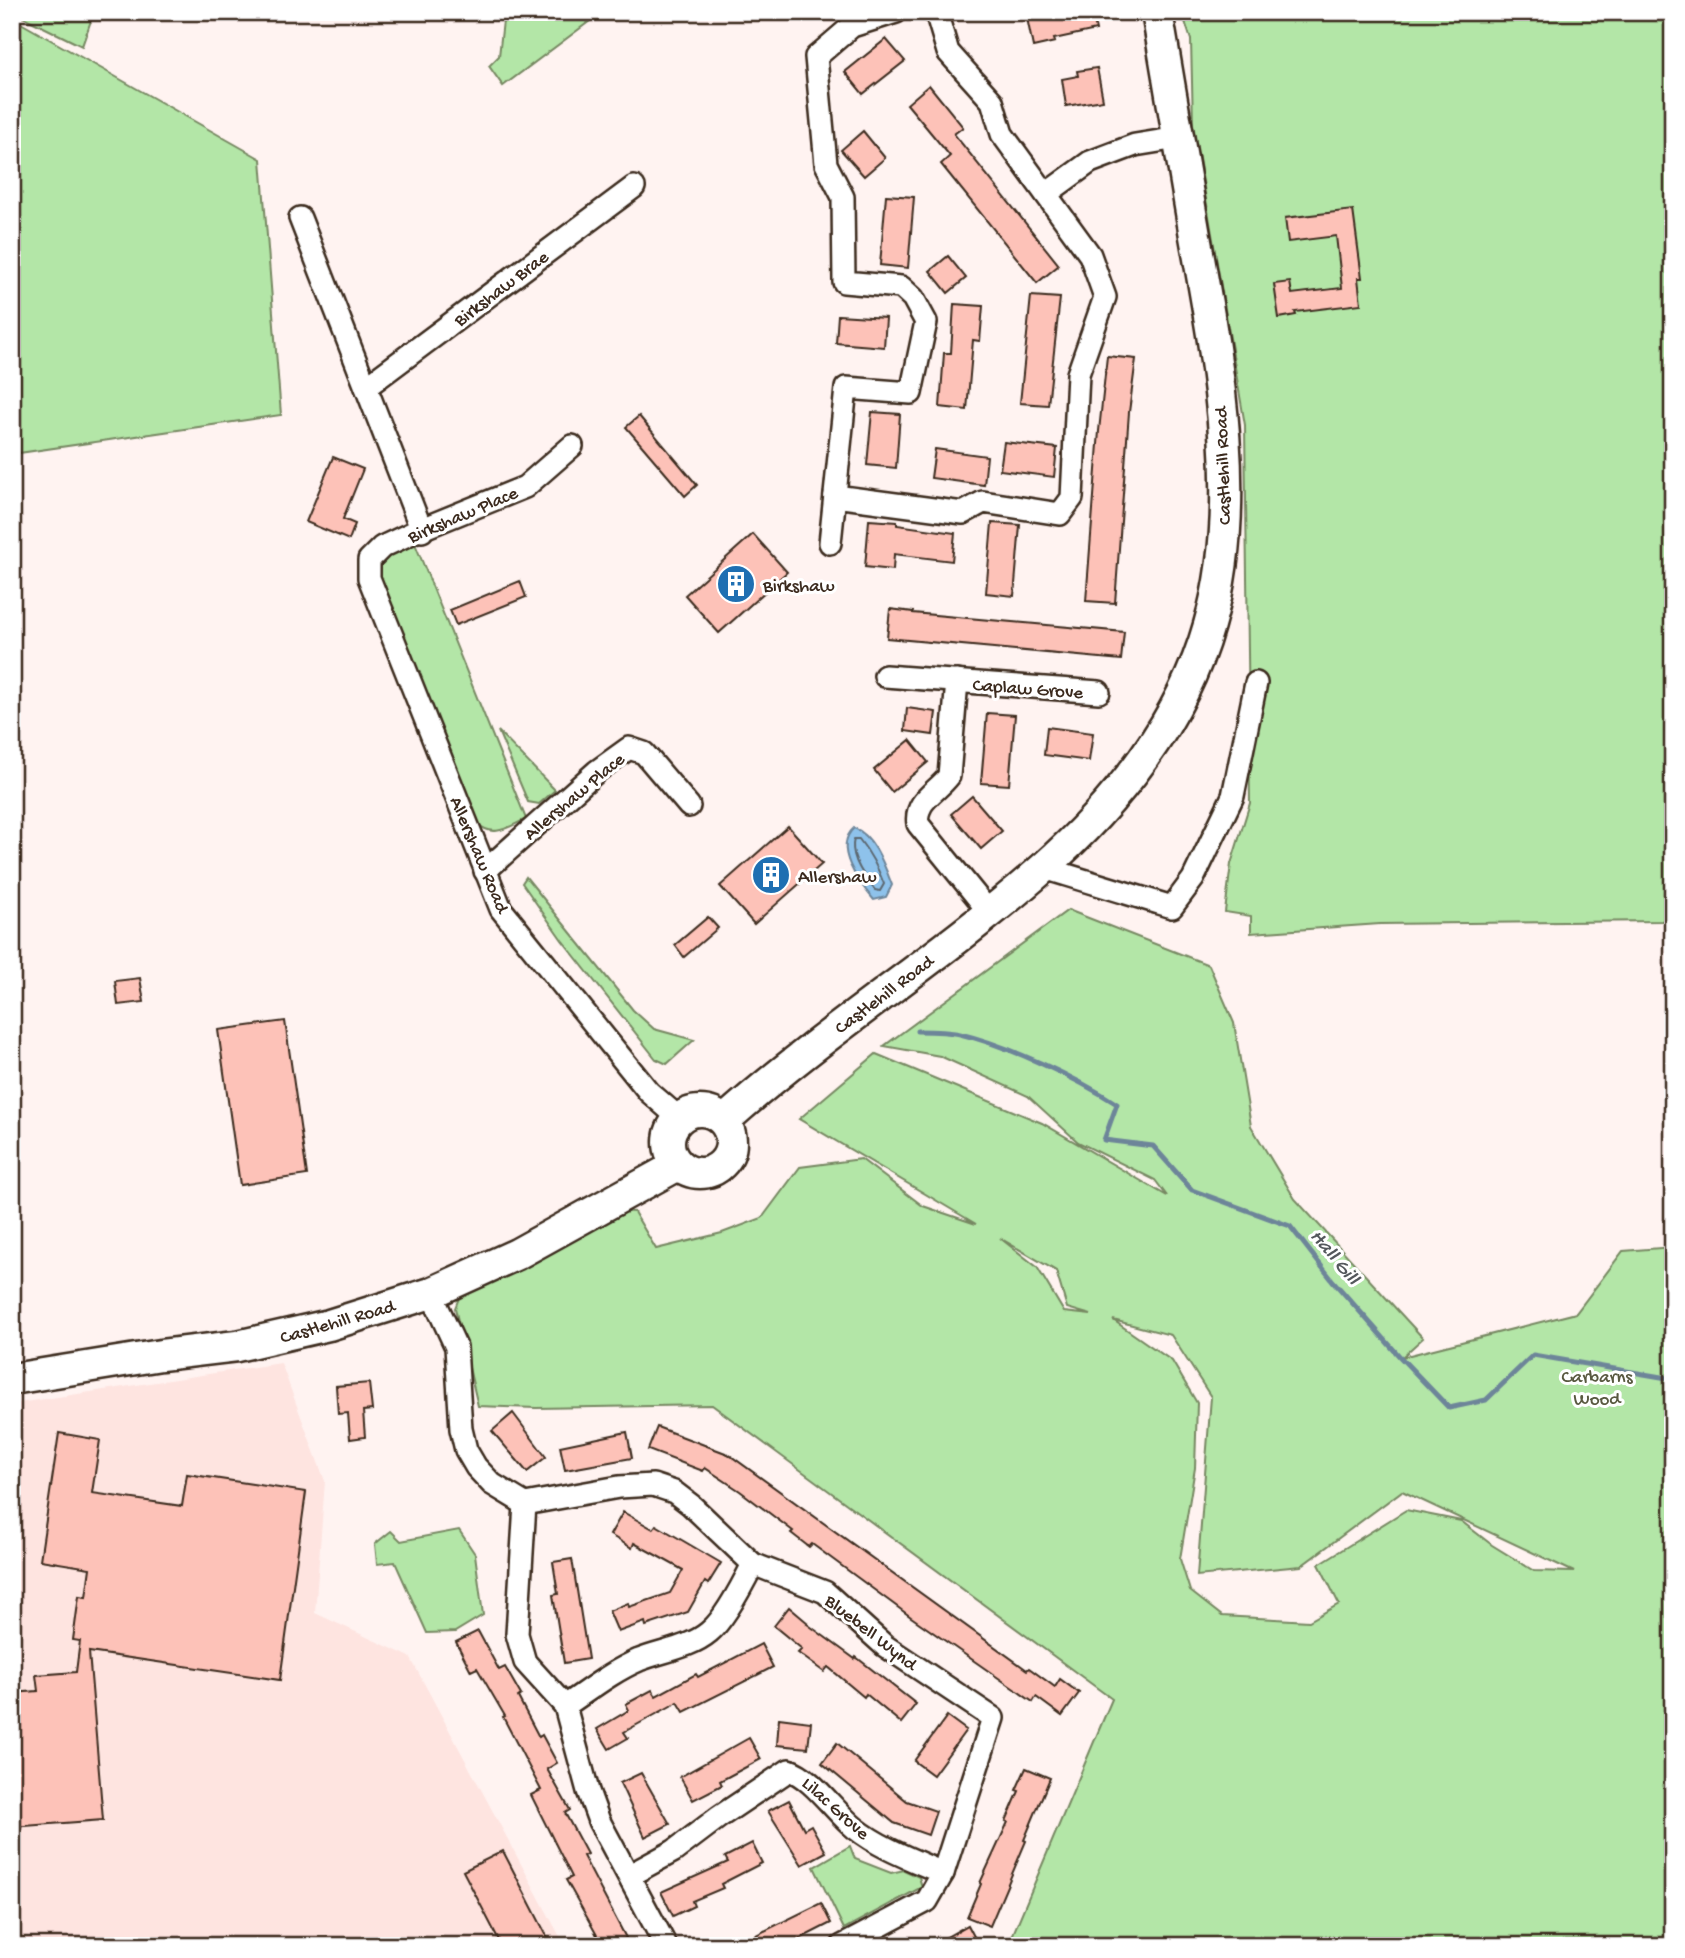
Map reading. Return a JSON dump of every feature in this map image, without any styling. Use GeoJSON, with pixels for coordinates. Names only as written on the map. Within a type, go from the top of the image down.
{"type":"FeatureCollection","features":[{"type":"Feature","properties":{"kind":"main road","name":"Castlehill Road"},"geometry":{"type":"LineString","coordinates":[[724,1121],[770,1080],[1044,868],[1104,807],[1152,748],[1190,679],[1209,626],[1220,578],[1225,512],[1224,429],[1205,288],[1157,12]]}},
{"type":"Feature","properties":{"kind":"main road"},"geometry":{"type":"LineString","coordinates":[[708,1112],[724,1121],[729,1128],[732,1145],[725,1162],[711,1172],[700,1174],[684,1169],[675,1141],[689,1113],[708,1112]]}},
{"type":"Feature","properties":{"kind":"main road","name":"Castlehill Road"},"geometry":{"type":"LineString","coordinates":[[12,1379],[237,1346],[329,1325],[432,1293],[517,1254],[637,1187],[675,1141]]}},
{"type":"Feature","properties":{"kind":"street"},"geometry":{"type":"LineString","coordinates":[[830,543],[846,388],[911,393],[926,322],[913,298],[901,287],[844,282],[843,197],[827,164],[816,57],[852,26],[896,12]]}},
{"type":"Feature","properties":{"kind":"street"},"geometry":{"type":"LineString","coordinates":[[835,496],[963,513],[983,502],[1060,514],[1072,498],[1078,374],[1105,297],[1090,255],[1002,134],[992,101],[948,52],[936,12]]}},
{"type":"Feature","properties":{"kind":"street"},"geometry":{"type":"LineString","coordinates":[[1046,194],[1090,162],[1135,145],[1178,138]]}},
{"type":"Feature","properties":{"kind":"street","name":"Birkshaw Brae"},"geometry":{"type":"LineString","coordinates":[[366,387],[634,187]]}},
{"type":"Feature","properties":{"kind":"street"},"geometry":{"type":"LineString","coordinates":[[300,218],[422,531]]}},
{"type":"Feature","properties":{"kind":"street","name":"Birkshaw Place"},"geometry":{"type":"LineString","coordinates":[[382,547],[525,487],[572,446]]}},
{"type":"Feature","properties":{"kind":"street","name":"Allershaw Road"},"geometry":{"type":"LineString","coordinates":[[382,547],[369,560],[369,578],[501,909],[649,1092],[675,1141]]}},
{"type":"Feature","properties":{"kind":"street","name":"Caplaw Grove"},"geometry":{"type":"LineString","coordinates":[[885,676],[1099,692]]}},
{"type":"Feature","properties":{"kind":"street","name":"Caplaw Grove"},"geometry":{"type":"LineString","coordinates":[[957,681],[949,776],[923,800],[916,816],[918,824],[990,912]]}},
{"type":"Feature","properties":{"kind":"street"},"geometry":{"type":"LineString","coordinates":[[1044,868],[1172,907],[1193,879],[1233,796],[1256,684]]}},
{"type":"Feature","properties":{"kind":"street","name":"Allershaw Place"},"geometry":{"type":"LineString","coordinates":[[485,871],[597,771],[629,748],[643,752],[689,806]]}},
{"type":"Feature","properties":{"kind":"street"},"geometry":{"type":"LineString","coordinates":[[432,1293],[456,1346],[461,1429],[466,1450],[476,1467],[492,1484],[525,1504],[517,1634],[525,1662],[565,1706],[599,1821],[666,1946]]}},
{"type":"Feature","properties":{"kind":"street","name":"Bluebell Wynd"},"geometry":{"type":"LineString","coordinates":[[525,1504],[619,1487],[653,1485],[674,1492],[753,1564],[825,1592],[885,1646],[993,1718],[943,1873],[927,1902],[842,1946]]}},
{"type":"Feature","properties":{"kind":"street"},"geometry":{"type":"LineString","coordinates":[[565,1706],[638,1661],[697,1640],[711,1631],[753,1564]]}},
{"type":"Feature","properties":{"kind":"street","name":"Lilac Grove"},"geometry":{"type":"LineString","coordinates":[[630,1875],[674,1851],[789,1770],[802,1774],[832,1808],[857,1829],[887,1848],[943,1873]]}},
{"type":"Feature","properties":{"kind":"shaded area"},"geometry":{"type":"Polygon","coordinates":[[[281,1363],[325,1481],[315,1613],[410,1657],[565,1946],[12,1946],[12,1404],[281,1363]]]}},
{"type":"Feature","properties":{"kind":"green space"},"geometry":{"type":"Polygon","coordinates":[[[13,12],[94,12],[82,46],[13,12]]]}},
{"type":"Feature","properties":{"kind":"green space"},"geometry":{"type":"Polygon","coordinates":[[[504,12],[602,12],[503,86],[489,66],[499,56],[504,12]]]}},
{"type":"Feature","properties":{"kind":"green space"},"geometry":{"type":"Polygon","coordinates":[[[1182,12],[1673,12],[1673,912],[1662,921],[1380,924],[1251,933],[1251,916],[1225,912],[1231,864],[1250,803],[1245,425],[1193,124],[1191,40],[1182,12]]]}},
{"type":"Feature","properties":{"kind":"green space"},"geometry":{"type":"Polygon","coordinates":[[[12,18],[261,159],[281,415],[12,454],[12,18]]]}},
{"type":"Feature","properties":{"kind":"green space"},"geometry":{"type":"Polygon","coordinates":[[[414,541],[526,819],[501,830],[489,830],[477,823],[381,580],[379,568],[382,557],[414,541]]]}},
{"type":"Feature","properties":{"kind":"green space"},"geometry":{"type":"Polygon","coordinates":[[[498,731],[555,790],[539,804],[528,802],[498,731]]]}},
{"type":"Feature","properties":{"kind":"green space"},"geometry":{"type":"Polygon","coordinates":[[[526,877],[633,1010],[654,1029],[694,1040],[667,1064],[656,1059],[562,940],[522,883],[526,877]]]}},
{"type":"Feature","properties":{"kind":"green space","name":"Carbarns Wood"},"geometry":{"type":"Polygon","coordinates":[[[1068,910],[1209,965],[1234,1023],[1251,1126],[1295,1199],[1423,1338],[1402,1357],[1576,1313],[1623,1251],[1673,1247],[1673,1946],[1008,1946],[1112,1699],[712,1405],[536,1408],[478,1406],[455,1308],[459,1298],[470,1289],[609,1210],[634,1212],[656,1249],[722,1233],[762,1218],[800,1167],[861,1159],[923,1206],[976,1224],[799,1119],[876,1054],[1042,1123],[1167,1196],[1155,1180],[1078,1142],[1028,1096],[940,1056],[884,1046],[1068,910]],[[1000,1238],[1037,1267],[1064,1312],[1091,1315],[1067,1308],[1056,1271],[1000,1238]],[[1113,1320],[1172,1361],[1197,1403],[1195,1468],[1180,1559],[1190,1591],[1222,1616],[1309,1621],[1339,1604],[1319,1564],[1406,1510],[1461,1521],[1492,1545],[1534,1571],[1574,1572],[1402,1491],[1301,1566],[1197,1576],[1211,1397],[1171,1335],[1113,1320]]]}},
{"type":"Feature","properties":{"kind":"green space"},"geometry":{"type":"Polygon","coordinates":[[[459,1530],[475,1554],[483,1615],[455,1632],[427,1633],[395,1562],[377,1564],[375,1544],[391,1531],[401,1541],[459,1530]]]}},
{"type":"Feature","properties":{"kind":"green space"},"geometry":{"type":"Polygon","coordinates":[[[850,1846],[855,1859],[891,1873],[904,1870],[919,1877],[922,1887],[844,1929],[814,1867],[850,1846]]]}},
{"type":"Feature","properties":{"kind":"water"},"geometry":{"type":"Polygon","coordinates":[[[854,828],[873,844],[882,861],[892,885],[886,897],[874,900],[850,865],[846,845],[854,828]]]}},
{"type":"Feature","properties":{"kind":"building"},"geometry":{"type":"Polygon","coordinates":[[[1036,12],[1092,12],[1096,30],[1054,39],[1055,42],[1033,47],[1027,18],[1037,15],[1036,12]]]}},
{"type":"Feature","properties":{"kind":"building"},"geometry":{"type":"Polygon","coordinates":[[[886,39],[905,61],[863,94],[845,72],[886,39]]]}},
{"type":"Feature","properties":{"kind":"building"},"geometry":{"type":"Polygon","coordinates":[[[1097,68],[1103,100],[1066,106],[1062,79],[1078,76],[1077,71],[1097,68]]]}},
{"type":"Feature","properties":{"kind":"building"},"geometry":{"type":"Polygon","coordinates":[[[929,85],[963,127],[954,134],[1059,265],[1037,283],[941,164],[950,156],[907,104],[929,85]]]}},
{"type":"Feature","properties":{"kind":"building"},"geometry":{"type":"Polygon","coordinates":[[[863,131],[885,158],[864,176],[841,150],[863,131]]]}},
{"type":"Feature","properties":{"kind":"building"},"geometry":{"type":"Polygon","coordinates":[[[886,195],[914,197],[908,268],[880,265],[886,195]]]}},
{"type":"Feature","properties":{"kind":"building"},"geometry":{"type":"Polygon","coordinates":[[[1353,210],[1362,278],[1358,278],[1361,304],[1295,312],[1296,315],[1279,318],[1274,284],[1290,282],[1292,294],[1342,288],[1336,236],[1288,242],[1285,218],[1353,210]]]}},
{"type":"Feature","properties":{"kind":"building"},"geometry":{"type":"Polygon","coordinates":[[[948,256],[966,278],[948,293],[930,271],[948,256]]]}},
{"type":"Feature","properties":{"kind":"building"},"geometry":{"type":"Polygon","coordinates":[[[1031,296],[1060,298],[1048,405],[1020,403],[1031,296]]]}},
{"type":"Feature","properties":{"kind":"building"},"geometry":{"type":"Polygon","coordinates":[[[954,304],[983,306],[980,341],[973,340],[967,410],[940,407],[944,353],[951,353],[954,304]]]}},
{"type":"Feature","properties":{"kind":"building"},"geometry":{"type":"Polygon","coordinates":[[[838,315],[886,318],[884,347],[836,343],[838,315]]]}},
{"type":"Feature","properties":{"kind":"building"},"geometry":{"type":"Polygon","coordinates":[[[1107,356],[1136,359],[1129,412],[1115,603],[1086,601],[1107,356]]]}},
{"type":"Feature","properties":{"kind":"building"},"geometry":{"type":"Polygon","coordinates":[[[872,412],[900,414],[896,468],[867,465],[872,412]]]}},
{"type":"Feature","properties":{"kind":"building"},"geometry":{"type":"Polygon","coordinates":[[[639,416],[697,485],[685,496],[626,427],[639,416]]]}},
{"type":"Feature","properties":{"kind":"building"},"geometry":{"type":"Polygon","coordinates":[[[1004,442],[1057,448],[1054,477],[1000,470],[1004,442]]]}},
{"type":"Feature","properties":{"kind":"building"},"geometry":{"type":"Polygon","coordinates":[[[935,449],[987,456],[984,485],[931,478],[935,449]]]}},
{"type":"Feature","properties":{"kind":"building"},"geometry":{"type":"Polygon","coordinates":[[[333,457],[363,469],[343,519],[355,524],[349,540],[306,522],[333,457]]]}},
{"type":"Feature","properties":{"kind":"building"},"geometry":{"type":"Polygon","coordinates":[[[869,520],[897,522],[897,525],[955,533],[952,561],[894,554],[893,570],[865,567],[869,520]]]}},
{"type":"Feature","properties":{"kind":"building"},"geometry":{"type":"Polygon","coordinates":[[[992,523],[1020,525],[1014,596],[986,593],[992,523]]]}},
{"type":"Feature","properties":{"kind":"building","name":"Birkshaw"},"geometry":{"type":"Polygon","coordinates":[[[753,534],[787,572],[719,633],[685,595],[753,534]]]}},
{"type":"Feature","properties":{"kind":"building"},"geometry":{"type":"Polygon","coordinates":[[[520,581],[526,597],[456,625],[450,610],[520,581]]]}},
{"type":"Feature","properties":{"kind":"building"},"geometry":{"type":"Polygon","coordinates":[[[890,609],[1124,632],[1121,660],[887,638],[890,609]]]}},
{"type":"Feature","properties":{"kind":"building"},"geometry":{"type":"Polygon","coordinates":[[[907,708],[936,712],[933,735],[905,731],[907,708]]]}},
{"type":"Feature","properties":{"kind":"building"},"geometry":{"type":"Polygon","coordinates":[[[987,713],[1015,715],[1009,785],[981,783],[987,713]]]}},
{"type":"Feature","properties":{"kind":"building"},"geometry":{"type":"Polygon","coordinates":[[[1047,727],[1093,733],[1089,761],[1044,755],[1047,727]]]}},
{"type":"Feature","properties":{"kind":"building"},"geometry":{"type":"Polygon","coordinates":[[[910,740],[928,762],[892,792],[874,770],[910,740]]]}},
{"type":"Feature","properties":{"kind":"building"},"geometry":{"type":"Polygon","coordinates":[[[972,796],[1002,831],[981,849],[951,814],[972,796]]]}},
{"type":"Feature","properties":{"kind":"building","name":"Allershaw"},"geometry":{"type":"Polygon","coordinates":[[[788,826],[822,864],[754,924],[720,886],[788,826]]]}},
{"type":"Feature","properties":{"kind":"building"},"geometry":{"type":"Polygon","coordinates":[[[708,917],[718,928],[684,957],[675,945],[708,917]]]}},
{"type":"Feature","properties":{"kind":"building"},"geometry":{"type":"Polygon","coordinates":[[[140,978],[144,1002],[118,1005],[115,981],[140,978]]]}},
{"type":"Feature","properties":{"kind":"building"},"geometry":{"type":"Polygon","coordinates":[[[285,1021],[307,1175],[240,1185],[218,1030],[285,1021]]]}},
{"type":"Feature","properties":{"kind":"building"},"geometry":{"type":"Polygon","coordinates":[[[369,1383],[372,1410],[363,1411],[365,1437],[350,1439],[348,1413],[338,1414],[336,1386],[369,1383]]]}},
{"type":"Feature","properties":{"kind":"building"},"geometry":{"type":"Polygon","coordinates":[[[513,1413],[546,1457],[527,1472],[492,1431],[513,1413]]]}},
{"type":"Feature","properties":{"kind":"building"},"geometry":{"type":"Polygon","coordinates":[[[657,1427],[728,1454],[1027,1670],[1029,1668],[1055,1687],[1060,1679],[1079,1693],[1062,1716],[1036,1697],[1033,1702],[812,1544],[809,1547],[791,1533],[793,1531],[705,1468],[703,1471],[648,1450],[657,1427]]]}},
{"type":"Feature","properties":{"kind":"building"},"geometry":{"type":"Polygon","coordinates":[[[627,1432],[632,1458],[565,1470],[560,1446],[627,1432]]]}},
{"type":"Feature","properties":{"kind":"building"},"geometry":{"type":"Polygon","coordinates":[[[59,1433],[100,1440],[92,1493],[182,1506],[187,1474],[306,1492],[280,1680],[89,1652],[103,1820],[12,1827],[12,1693],[38,1691],[36,1675],[76,1672],[80,1641],[73,1640],[79,1596],[86,1597],[90,1568],[40,1560],[59,1433]]]}},
{"type":"Feature","properties":{"kind":"building"},"geometry":{"type":"Polygon","coordinates":[[[623,1512],[653,1529],[656,1525],[721,1563],[708,1584],[705,1582],[688,1612],[646,1626],[645,1622],[618,1632],[609,1611],[628,1603],[629,1607],[670,1593],[683,1570],[634,1543],[632,1548],[610,1535],[623,1512]]]}},
{"type":"Feature","properties":{"kind":"building"},"geometry":{"type":"Polygon","coordinates":[[[572,1559],[588,1659],[564,1663],[553,1595],[558,1594],[553,1562],[572,1559]]]}},
{"type":"Feature","properties":{"kind":"building"},"geometry":{"type":"Polygon","coordinates":[[[789,1607],[807,1624],[855,1659],[856,1657],[916,1704],[901,1723],[828,1667],[824,1672],[798,1653],[802,1649],[774,1626],[789,1607]]]}},
{"type":"Feature","properties":{"kind":"building"},"geometry":{"type":"Polygon","coordinates":[[[478,1631],[499,1670],[505,1667],[521,1695],[518,1697],[539,1737],[542,1735],[557,1763],[547,1769],[570,1810],[565,1813],[587,1854],[583,1856],[626,1938],[613,1946],[603,1946],[566,1880],[572,1877],[531,1795],[541,1790],[503,1717],[505,1716],[477,1668],[471,1671],[456,1642],[478,1631]]]}},
{"type":"Feature","properties":{"kind":"building"},"geometry":{"type":"Polygon","coordinates":[[[761,1644],[773,1667],[684,1712],[678,1702],[624,1732],[628,1738],[609,1749],[597,1729],[629,1710],[626,1704],[652,1690],[656,1696],[761,1644]]]}},
{"type":"Feature","properties":{"kind":"building"},"geometry":{"type":"Polygon","coordinates":[[[947,1716],[966,1730],[933,1775],[914,1761],[947,1716]]]}},
{"type":"Feature","properties":{"kind":"building"},"geometry":{"type":"Polygon","coordinates":[[[779,1718],[811,1722],[808,1748],[777,1745],[779,1718]]]}},
{"type":"Feature","properties":{"kind":"building"},"geometry":{"type":"Polygon","coordinates":[[[749,1738],[761,1759],[720,1781],[722,1785],[693,1800],[680,1777],[749,1738]]]}},
{"type":"Feature","properties":{"kind":"building"},"geometry":{"type":"Polygon","coordinates":[[[837,1743],[907,1801],[936,1811],[928,1835],[894,1823],[822,1763],[837,1743]]]}},
{"type":"Feature","properties":{"kind":"building"},"geometry":{"type":"Polygon","coordinates":[[[1026,1768],[1050,1778],[990,1926],[967,1917],[1008,1822],[1006,1821],[1019,1791],[1016,1790],[1026,1768]]]}},
{"type":"Feature","properties":{"kind":"building"},"geometry":{"type":"Polygon","coordinates":[[[641,1773],[670,1824],[645,1837],[620,1783],[641,1773]]]}},
{"type":"Feature","properties":{"kind":"building"},"geometry":{"type":"Polygon","coordinates":[[[789,1800],[804,1829],[811,1825],[826,1852],[802,1865],[768,1811],[789,1800]]]}},
{"type":"Feature","properties":{"kind":"building"},"geometry":{"type":"Polygon","coordinates":[[[752,1843],[762,1863],[721,1884],[723,1888],[692,1901],[694,1906],[673,1916],[661,1892],[728,1862],[725,1857],[752,1843]]]}},
{"type":"Feature","properties":{"kind":"building"},"geometry":{"type":"Polygon","coordinates":[[[503,1851],[552,1946],[502,1946],[463,1871],[503,1851]]]}},
{"type":"Feature","properties":{"kind":"building"},"geometry":{"type":"Polygon","coordinates":[[[821,1903],[831,1923],[786,1946],[734,1946],[821,1903]]]}},
{"type":"Feature","properties":{"kind":"building"},"geometry":{"type":"Polygon","coordinates":[[[968,1925],[979,1946],[931,1946],[968,1925]]]}},
{"type":"Feature","properties":{"kind":"waterway","name":"Hall Gill"},"geometry":{"type":"LineString","coordinates":[[917,1031],[950,1032],[979,1039],[1041,1063],[1082,1084],[1117,1104],[1104,1140],[1153,1146],[1192,1190],[1290,1226],[1333,1281],[1449,1408],[1486,1400],[1533,1355],[1673,1379]]}},
{"type":"Feature","properties":{"kind":"place","name":"Birkshaw"},"geometry":{"type":"Point","coordinates":[736,584]}},
{"type":"Feature","properties":{"kind":"place","name":"Allershaw"},"geometry":{"type":"Point","coordinates":[771,875]}}]}
